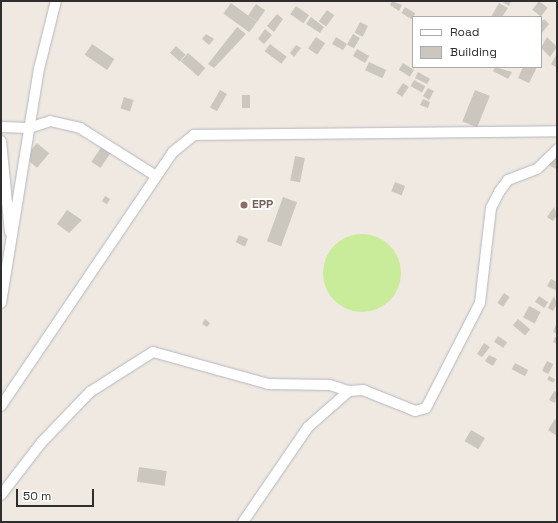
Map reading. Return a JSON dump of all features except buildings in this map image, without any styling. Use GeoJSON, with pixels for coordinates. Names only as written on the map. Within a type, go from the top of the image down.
{"type":"FeatureCollection","features":[{"type":"Feature","properties":{"kind":"street"},"geometry":{"type":"LineString","coordinates":[[1,304],[29,128],[56,1]]}},
{"type":"Feature","properties":{"kind":"street"},"geometry":{"type":"LineString","coordinates":[[1,127],[29,128],[50,121],[80,128],[156,176]]}},
{"type":"Feature","properties":{"kind":"street"},"geometry":{"type":"LineString","coordinates":[[1,406],[156,176],[184,141],[208,133],[557,131]]}},
{"type":"Feature","properties":{"kind":"street"},"geometry":{"type":"LineString","coordinates":[[1,141],[2,185],[11,238]]}},
{"type":"Feature","properties":{"kind":"street"},"geometry":{"type":"LineString","coordinates":[[1,495],[42,443],[90,392],[153,352],[268,384],[330,385],[349,391],[363,390],[415,412],[426,408],[480,303],[491,208],[499,192],[508,180],[537,170],[557,150]]}},
{"type":"Feature","properties":{"kind":"street"},"geometry":{"type":"LineString","coordinates":[[2,185],[20,181]]}},
{"type":"Feature","properties":{"kind":"street"},"geometry":{"type":"LineString","coordinates":[[243,522],[308,427],[328,406],[349,391]]}},
{"type":"Feature","properties":{"kind":"green space"},"geometry":{"type":"Polygon","coordinates":[[[354,234],[370,234],[384,240],[395,251],[401,265],[401,281],[395,295],[384,306],[370,312],[354,312],[340,306],[329,295],[323,281],[323,265],[329,251],[340,240],[354,234]]]}},
{"type":"Feature","properties":{"kind":"place","name":"EPP"},"geometry":{"type":"Point","coordinates":[244,205]}}]}
